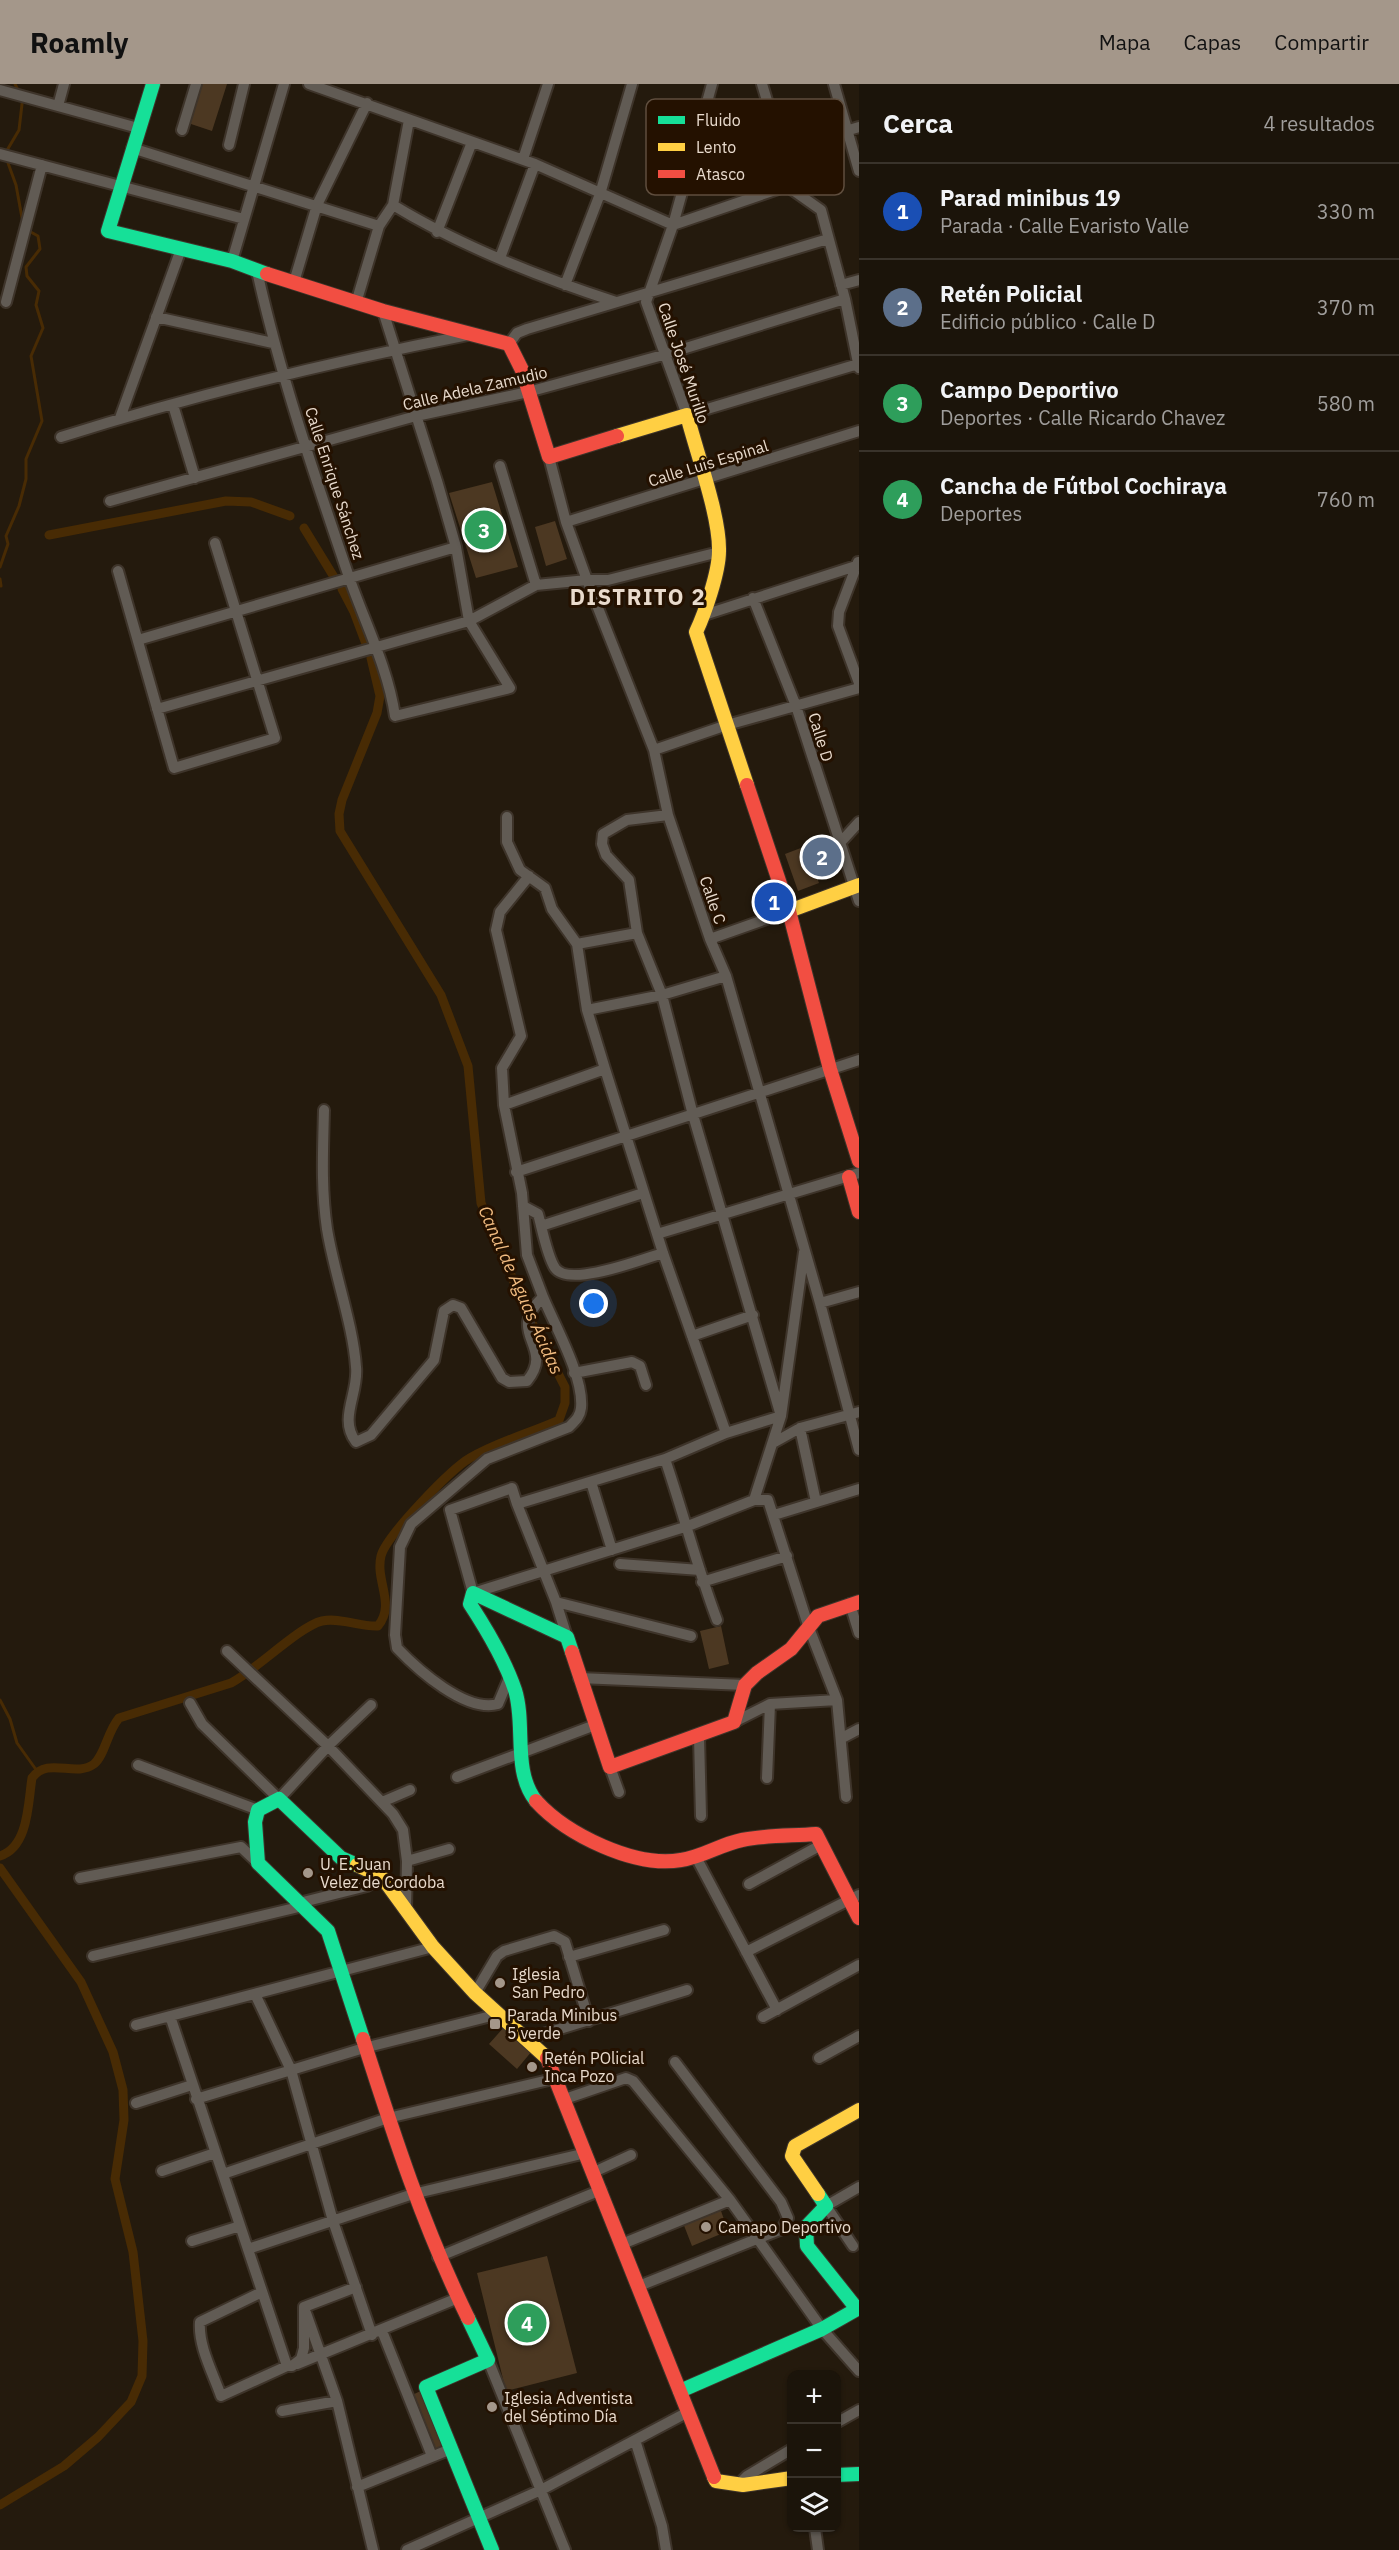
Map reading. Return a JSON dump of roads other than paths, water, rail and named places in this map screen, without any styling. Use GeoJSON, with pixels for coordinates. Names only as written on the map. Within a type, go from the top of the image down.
{"type":"FeatureCollection","features":[{"type":"Feature","properties":{"kind":"street"},"geometry":{"type":"LineString","coordinates":[[58,106],[64,84]]}},
{"type":"Feature","properties":{"kind":"street"},"geometry":{"type":"LineString","coordinates":[[153,84],[108,231],[232,261],[356,303],[509,344],[522,369],[549,457],[858,366],[845,299],[820,210],[799,195]]}},
{"type":"Feature","properties":{"kind":"street"},"geometry":{"type":"LineString","coordinates":[[182,130],[196,84]]}},
{"type":"Feature","properties":{"kind":"street"},"geometry":{"type":"LineString","coordinates":[[229,145],[244,84]]}},
{"type":"Feature","properties":{"kind":"street"},"geometry":{"type":"LineString","coordinates":[[232,261],[284,84]]}},
{"type":"Feature","properties":{"kind":"street"},"geometry":{"type":"LineString","coordinates":[[309,84],[523,159],[672,225],[760,195]]}},
{"type":"Feature","properties":{"kind":"street"},"geometry":{"type":"LineString","coordinates":[[523,159],[548,84]]}},
{"type":"Feature","properties":{"kind":"street"},"geometry":{"type":"LineString","coordinates":[[565,285],[600,194],[632,84]]}},
{"type":"Feature","properties":{"kind":"street","name":"Calle José Murillo"},"geometry":{"type":"LineString","coordinates":[[708,99],[712,84]]}},
{"type":"Feature","properties":{"kind":"street"},"geometry":{"type":"LineString","coordinates":[[762,84],[767,99]]}},
{"type":"Feature","properties":{"kind":"street"},"geometry":{"type":"LineString","coordinates":[[834,84],[838,99]]}},
{"type":"Feature","properties":{"kind":"street"},"geometry":{"type":"LineString","coordinates":[[0,90],[138,128]]}},
{"type":"Feature","properties":{"kind":"street"},"geometry":{"type":"LineString","coordinates":[[294,282],[317,205],[367,103]]}},
{"type":"Feature","properties":{"kind":"street"},"geometry":{"type":"LineString","coordinates":[[356,303],[379,226],[393,205],[409,120]]}},
{"type":"Feature","properties":{"kind":"street"},"geometry":{"type":"LineString","coordinates":[[844,120],[859,171]]}},
{"type":"Feature","properties":{"kind":"street"},"geometry":{"type":"LineString","coordinates":[[844,132],[859,127]]}},
{"type":"Feature","properties":{"kind":"street"},"geometry":{"type":"LineString","coordinates":[[437,232],[472,142]]}},
{"type":"Feature","properties":{"kind":"street"},"geometry":{"type":"LineString","coordinates":[[132,148],[379,226]]}},
{"type":"Feature","properties":{"kind":"street"},"geometry":{"type":"LineString","coordinates":[[0,154],[244,219]]}},
{"type":"Feature","properties":{"kind":"street"},"geometry":{"type":"LineString","coordinates":[[500,258],[535,164]]}},
{"type":"Feature","properties":{"kind":"street"},"geometry":{"type":"LineString","coordinates":[[6,302],[42,165]]}},
{"type":"Feature","properties":{"kind":"street","name":"Calle José Murillo"},"geometry":{"type":"LineString","coordinates":[[681,195],[646,302],[663,355],[687,416],[714,519],[719,552]]}},
{"type":"Feature","properties":{"kind":"street"},"geometry":{"type":"LineString","coordinates":[[393,205],[437,232],[565,285],[616,302]]}},
{"type":"Feature","properties":{"kind":"street"},"geometry":{"type":"LineString","coordinates":[[509,344],[517,333],[527,329],[828,239]]}},
{"type":"Feature","properties":{"kind":"street"},"geometry":{"type":"LineString","coordinates":[[120,418],[181,249]]}},
{"type":"Feature","properties":{"kind":"street","name":"Calle Enrique Sánchez"},"geometry":{"type":"LineString","coordinates":[[257,271],[273,343],[350,579],[376,649],[393,702],[395,716],[510,688],[470,621]]}},
{"type":"Feature","properties":{"kind":"street"},"geometry":{"type":"LineString","coordinates":[[841,285],[859,280]]}},
{"type":"Feature","properties":{"kind":"street","name":"Calle Adela Zamudio"},"geometry":{"type":"LineString","coordinates":[[110,501],[416,416],[528,392],[663,355],[845,299]]}},
{"type":"Feature","properties":{"kind":"street"},"geometry":{"type":"LineString","coordinates":[[383,311],[456,547],[470,621]]}},
{"type":"Feature","properties":{"kind":"street"},"geometry":{"type":"LineString","coordinates":[[156,316],[273,343]]}},
{"type":"Feature","properties":{"kind":"street"},"geometry":{"type":"LineString","coordinates":[[61,437],[120,418],[285,376],[468,334]]}},
{"type":"Feature","properties":{"kind":"street"},"geometry":{"type":"LineString","coordinates":[[172,405],[195,478]]}},
{"type":"Feature","properties":{"kind":"street","name":"Calle Luis Espinal"},"geometry":{"type":"LineString","coordinates":[[566,522],[703,482],[859,431]]}},
{"type":"Feature","properties":{"kind":"street","name":"Calle C"},"geometry":{"type":"LineString","coordinates":[[549,457],[566,522],[586,580],[654,750],[668,815],[710,939],[726,976],[804,1252],[855,1413],[859,1450]]}},
{"type":"Feature","properties":{"kind":"street"},"geometry":{"type":"LineString","coordinates":[[500,466],[536,585]]}},
{"type":"Feature","properties":{"kind":"street"},"geometry":{"type":"LineString","coordinates":[[118,571],[174,768],[275,738],[255,680],[215,543]]}},
{"type":"Feature","properties":{"kind":"street"},"geometry":{"type":"LineString","coordinates":[[138,640],[456,547]]}},
{"type":"Feature","properties":{"kind":"street"},"geometry":{"type":"LineString","coordinates":[[157,709],[470,621],[536,585],[608,580],[719,552],[705,615],[696,632],[789,911],[830,1069],[859,1161]]}},
{"type":"Feature","properties":{"kind":"street"},"geometry":{"type":"LineString","coordinates":[[705,615],[859,563]]}},
{"type":"Feature","properties":{"kind":"street"},"geometry":{"type":"LineString","coordinates":[[859,563],[839,612],[838,626],[859,683]]}},
{"type":"Feature","properties":{"kind":"street","name":"Calle D"},"geometry":{"type":"LineString","coordinates":[[753,598],[796,706],[839,844],[857,886],[859,901]]}},
{"type":"Feature","properties":{"kind":"street"},"geometry":{"type":"LineString","coordinates":[[654,750],[728,725],[859,688]]}},
{"type":"Feature","properties":{"kind":"street"},"geometry":{"type":"LineString","coordinates":[[668,815],[627,820],[603,834],[602,844],[606,855],[629,880],[637,933],[662,995],[693,1115],[781,1416]]}},
{"type":"Feature","properties":{"kind":"street"},"geometry":{"type":"LineString","coordinates":[[507,817],[507,842],[520,870],[545,888],[552,909],[577,944],[587,1010],[643,1193],[726,1433]]}},
{"type":"Feature","properties":{"kind":"street"},"geometry":{"type":"LineString","coordinates":[[839,844],[859,822]]}},
{"type":"Feature","properties":{"kind":"street"},"geometry":{"type":"LineString","coordinates":[[509,1678],[498,1704],[485,1705],[462,1699],[397,1648],[394,1635],[400,1547],[411,1524],[487,1460],[569,1427],[580,1408],[580,1394],[574,1373],[527,1256],[523,1206],[504,1105],[502,1068],[521,1036],[496,930],[500,912],[529,876]]}},
{"type":"Feature","properties":{"kind":"street"},"geometry":{"type":"LineString","coordinates":[[710,939],[857,886]]}},
{"type":"Feature","properties":{"kind":"street"},"geometry":{"type":"LineString","coordinates":[[577,944],[637,933]]}},
{"type":"Feature","properties":{"kind":"street"},"geometry":{"type":"LineString","coordinates":[[587,1010],[662,995],[726,976]]}},
{"type":"Feature","properties":{"kind":"street"},"geometry":{"type":"LineString","coordinates":[[516,1172],[859,1060]]}},
{"type":"Feature","properties":{"kind":"street"},"geometry":{"type":"LineString","coordinates":[[504,1105],[605,1069]]}},
{"type":"Feature","properties":{"kind":"street"},"geometry":{"type":"LineString","coordinates":[[324,1110],[322,1175],[327,1229],[357,1368],[348,1420],[348,1432],[356,1442],[371,1435],[434,1360],[444,1311],[453,1305],[461,1308],[502,1378],[509,1382],[527,1381],[536,1366],[535,1348],[526,1321],[532,1307],[543,1297]]}},
{"type":"Feature","properties":{"kind":"street"},"geometry":{"type":"LineString","coordinates":[[657,1234],[854,1175],[859,1212]]}},
{"type":"Feature","properties":{"kind":"street"},"geometry":{"type":"LineString","coordinates":[[542,1226],[643,1193]]}},
{"type":"Feature","properties":{"kind":"street"},"geometry":{"type":"LineString","coordinates":[[523,1206],[538,1214],[555,1268],[565,1275],[583,1276],[663,1253]]}},
{"type":"Feature","properties":{"kind":"street"},"geometry":{"type":"LineString","coordinates":[[754,1500],[781,1416],[804,1252]]}},
{"type":"Feature","properties":{"kind":"street"},"geometry":{"type":"LineString","coordinates":[[820,1304],[859,1292]]}},
{"type":"Feature","properties":{"kind":"street"},"geometry":{"type":"LineString","coordinates":[[692,1336],[753,1315]]}},
{"type":"Feature","properties":{"kind":"street"},"geometry":{"type":"LineString","coordinates":[[574,1373],[632,1362],[640,1366],[646,1385]]}},
{"type":"Feature","properties":{"kind":"street"},"geometry":{"type":"LineString","coordinates":[[773,1443],[800,1428],[855,1413]]}},
{"type":"Feature","properties":{"kind":"street"},"geometry":{"type":"LineString","coordinates":[[517,1504],[665,1459],[726,1433],[781,1416]]}},
{"type":"Feature","properties":{"kind":"street"},"geometry":{"type":"LineString","coordinates":[[800,1428],[816,1502]]}},
{"type":"Feature","properties":{"kind":"street"},"geometry":{"type":"LineString","coordinates":[[665,1459],[688,1526],[702,1582],[717,1620]]}},
{"type":"Feature","properties":{"kind":"street"},"geometry":{"type":"LineString","coordinates":[[591,1482],[612,1550]]}},
{"type":"Feature","properties":{"kind":"street"},"geometry":{"type":"LineString","coordinates":[[619,1792],[579,1678],[556,1602],[512,1488],[450,1510],[473,1593],[471,1608],[488,1631],[515,1691],[526,1787],[532,1797],[551,1816],[619,1853],[660,1863],[696,1857],[723,1845],[745,1839],[816,1834],[854,1898],[859,1918]]}},
{"type":"Feature","properties":{"kind":"street"},"geometry":{"type":"LineString","coordinates":[[774,1515],[859,1489]]}},
{"type":"Feature","properties":{"kind":"street"},"geometry":{"type":"LineString","coordinates":[[473,1593],[544,1573],[688,1526],[754,1500],[768,1500],[809,1628],[837,1700],[846,1797]]}},
{"type":"Feature","properties":{"kind":"street"},"geometry":{"type":"LineString","coordinates":[[702,1582],[787,1556]]}},
{"type":"Feature","properties":{"kind":"street"},"geometry":{"type":"LineString","coordinates":[[620,1564],[700,1570]]}},
{"type":"Feature","properties":{"kind":"street"},"geometry":{"type":"LineString","coordinates":[[473,1593],[567,1637]]}},
{"type":"Feature","properties":{"kind":"street"},"geometry":{"type":"LineString","coordinates":[[556,1602],[692,1636]]}},
{"type":"Feature","properties":{"kind":"street"},"geometry":{"type":"LineString","coordinates":[[734,1722],[745,1685],[790,1649],[818,1616],[854,1603],[859,1633]]}},
{"type":"Feature","properties":{"kind":"street"},"geometry":{"type":"LineString","coordinates":[[227,1651],[328,1746],[393,1814],[403,1830],[407,1862],[406,1909]]}},
{"type":"Feature","properties":{"kind":"street"},"geometry":{"type":"LineString","coordinates":[[579,1678],[745,1685]]}},
{"type":"Feature","properties":{"kind":"street"},"geometry":{"type":"LineString","coordinates":[[610,1767],[662,1747],[699,1737],[770,1704],[837,1700]]}},
{"type":"Feature","properties":{"kind":"street"},"geometry":{"type":"LineString","coordinates":[[190,1703],[202,1724],[341,1858],[382,1877],[433,1947],[475,1994],[550,2060],[716,2481],[738,2485],[787,2479]]}},
{"type":"Feature","properties":{"kind":"street"},"geometry":{"type":"LineString","coordinates":[[767,1778],[770,1704]]}},
{"type":"Feature","properties":{"kind":"street"},"geometry":{"type":"LineString","coordinates":[[138,1765],[258,1810],[279,1799],[328,1746],[371,1706]]}},
{"type":"Feature","properties":{"kind":"street"},"geometry":{"type":"LineString","coordinates":[[457,1777],[595,1725]]}},
{"type":"Feature","properties":{"kind":"street"},"geometry":{"type":"LineString","coordinates":[[842,1738],[859,1730]]}},
{"type":"Feature","properties":{"kind":"street"},"geometry":{"type":"LineString","coordinates":[[699,1737],[701,1816]]}},
{"type":"Feature","properties":{"kind":"street"},"geometry":{"type":"LineString","coordinates":[[382,1802],[410,1790]]}},
{"type":"Feature","properties":{"kind":"street"},"geometry":{"type":"LineString","coordinates":[[258,1810],[255,1822],[258,1863]]}},
{"type":"Feature","properties":{"kind":"street"},"geometry":{"type":"LineString","coordinates":[[749,1884],[821,1845]]}},
{"type":"Feature","properties":{"kind":"street"},"geometry":{"type":"LineString","coordinates":[[80,1878],[242,1847],[328,1931],[413,2194],[438,2257],[488,2360],[565,2550]]}},
{"type":"Feature","properties":{"kind":"street"},"geometry":{"type":"LineString","coordinates":[[407,1862],[449,1849]]}},
{"type":"Feature","properties":{"kind":"street"},"geometry":{"type":"LineString","coordinates":[[696,1857],[777,2010]]}},
{"type":"Feature","properties":{"kind":"street"},"geometry":{"type":"LineString","coordinates":[[93,1956],[301,1905],[367,1886],[382,1877]]}},
{"type":"Feature","properties":{"kind":"street"},"geometry":{"type":"LineString","coordinates":[[746,1952],[854,1898]]}},
{"type":"Feature","properties":{"kind":"street"},"geometry":{"type":"LineString","coordinates":[[569,1957],[664,1930]]}},
{"type":"Feature","properties":{"kind":"street"},"geometry":{"type":"LineString","coordinates":[[475,1994],[497,1956],[504,1951],[554,1936],[565,1942],[589,2021]]}},
{"type":"Feature","properties":{"kind":"street"},"geometry":{"type":"LineString","coordinates":[[136,2025],[433,1947]]}},
{"type":"Feature","properties":{"kind":"street"},"geometry":{"type":"LineString","coordinates":[[763,2017],[859,1965]]}},
{"type":"Feature","properties":{"kind":"street"},"geometry":{"type":"LineString","coordinates":[[527,2039],[687,1990]]}},
{"type":"Feature","properties":{"kind":"street"},"geometry":{"type":"LineString","coordinates":[[255,1994],[291,2070],[333,2221],[356,2287],[432,2456]]}},
{"type":"Feature","properties":{"kind":"street"},"geometry":{"type":"LineString","coordinates":[[196,2099],[364,2048],[499,2014]]}},
{"type":"Feature","properties":{"kind":"street"},"geometry":{"type":"LineString","coordinates":[[170,2016],[262,2292],[292,2365]]}},
{"type":"Feature","properties":{"kind":"street"},"geometry":{"type":"LineString","coordinates":[[819,2058],[859,2036]]}},
{"type":"Feature","properties":{"kind":"street"},"geometry":{"type":"LineString","coordinates":[[639,2286],[782,2229],[788,2218],[781,2202],[675,2062]]}},
{"type":"Feature","properties":{"kind":"street"},"geometry":{"type":"LineString","coordinates":[[223,2174],[388,2118],[557,2078]]}},
{"type":"Feature","properties":{"kind":"street"},"geometry":{"type":"LineString","coordinates":[[565,2099],[626,2078],[633,2080],[730,2200],[822,2329],[859,2371]]}},
{"type":"Feature","properties":{"kind":"street"},"geometry":{"type":"LineString","coordinates":[[136,2103],[192,2085]]}},
{"type":"Feature","properties":{"kind":"street"},"geometry":{"type":"LineString","coordinates":[[853,2246],[792,2156],[792,2151],[795,2146],[859,2110]]}},
{"type":"Feature","properties":{"kind":"street"},"geometry":{"type":"LineString","coordinates":[[162,2171],[215,2153]]}},
{"type":"Feature","properties":{"kind":"street"},"geometry":{"type":"LineString","coordinates":[[248,2249],[413,2194],[586,2153]]}},
{"type":"Feature","properties":{"kind":"street"},"geometry":{"type":"LineString","coordinates":[[594,2172],[631,2155]]}},
{"type":"Feature","properties":{"kind":"street"},"geometry":{"type":"LineString","coordinates":[[680,2391],[822,2329],[858,2309],[807,2246],[806,2227],[826,2206],[859,2187]]}},
{"type":"Feature","properties":{"kind":"street"},"geometry":{"type":"LineString","coordinates":[[438,2257],[601,2190]]}},
{"type":"Feature","properties":{"kind":"street"},"geometry":{"type":"LineString","coordinates":[[622,2244],[730,2200]]}},
{"type":"Feature","properties":{"kind":"street"},"geometry":{"type":"LineString","coordinates":[[192,2241],[240,2226]]}},
{"type":"Feature","properties":{"kind":"street"},"geometry":{"type":"LineString","coordinates":[[304,2307],[356,2287]]}},
{"type":"Feature","properties":{"kind":"street"},"geometry":{"type":"LineString","coordinates":[[262,2292],[200,2322],[199,2331],[204,2349],[221,2396],[458,2298]]}},
{"type":"Feature","properties":{"kind":"street"},"geometry":{"type":"LineString","coordinates":[[304,2307],[337,2401],[373,2550]]}},
{"type":"Feature","properties":{"kind":"street"},"geometry":{"type":"LineString","coordinates":[[292,2365],[301,2360],[304,2348],[304,2307]]}},
{"type":"Feature","properties":{"kind":"street"},"geometry":{"type":"LineString","coordinates":[[406,2395],[488,2360]]}},
{"type":"Feature","properties":{"kind":"street"},"geometry":{"type":"LineString","coordinates":[[426,2387],[492,2550]]}},
{"type":"Feature","properties":{"kind":"street"},"geometry":{"type":"LineString","coordinates":[[282,2411],[337,2401]]}},
{"type":"Feature","properties":{"kind":"street"},"geometry":{"type":"LineString","coordinates":[[841,2421],[859,2410]]}},
{"type":"Feature","properties":{"kind":"street"},"geometry":{"type":"LineString","coordinates":[[407,2550],[428,2546],[478,2518],[541,2490],[688,2412]]}},
{"type":"Feature","properties":{"kind":"street"},"geometry":{"type":"LineString","coordinates":[[635,2440],[662,2526],[666,2550]]}},
{"type":"Feature","properties":{"kind":"street"},"geometry":{"type":"LineString","coordinates":[[357,2487],[451,2449]]}},
{"type":"Feature","properties":{"kind":"street"},"geometry":{"type":"LineString","coordinates":[[738,2485],[747,2476],[787,2452]]}},
{"type":"Feature","properties":{"kind":"street"},"geometry":{"type":"LineString","coordinates":[[841,2475],[859,2474]]}},
{"type":"Feature","properties":{"kind":"street"},"geometry":{"type":"LineString","coordinates":[[816,2532],[818,2550]]}},
{"type":"Feature","properties":{"kind":"waterway"},"geometry":{"type":"LineString","coordinates":[[15,84],[19,92]]}},
{"type":"Feature","properties":{"kind":"waterway"},"geometry":{"type":"LineString","coordinates":[[6,152],[19,130],[22,104]]}},
{"type":"Feature","properties":{"kind":"waterway"},"geometry":{"type":"LineString","coordinates":[[8,163],[16,185],[22,218]]}},
{"type":"Feature","properties":{"kind":"waterway"},"geometry":{"type":"LineString","coordinates":[[0,567],[8,544],[6,536],[19,506],[26,479],[26,459],[42,421],[31,356],[43,328],[36,305],[39,291],[27,276],[26,267],[40,249],[38,236],[29,231]]}},
{"type":"Feature","properties":{"kind":"waterway","name":"Canal de Aguas Ácidas"},"geometry":{"type":"LineString","coordinates":[[49,535],[226,501],[251,502],[290,516]]}},
{"type":"Feature","properties":{"kind":"waterway","name":"Canal de Aguas Ácidas"},"geometry":{"type":"LineString","coordinates":[[304,528],[334,577]]}},
{"type":"Feature","properties":{"kind":"waterway"},"geometry":{"type":"LineString","coordinates":[[0,579],[1,586]]}},
{"type":"Feature","properties":{"kind":"waterway","name":"Canal de Aguas Ácidas"},"geometry":{"type":"LineString","coordinates":[[342,589],[366,644]]}},
{"type":"Feature","properties":{"kind":"waterway","name":"Canal de Aguas Ácidas"},"geometry":{"type":"LineString","coordinates":[[0,1856],[10,1851],[22,1834],[28,1811],[32,1778],[46,1768],[79,1769],[94,1764],[101,1755],[119,1718],[231,1683],[253,1669],[290,1639],[322,1621],[336,1620],[378,1626],[385,1609],[381,1556],[385,1546],[406,1519],[470,1458],[491,1447],[559,1420],[565,1403],[565,1387],[526,1311],[481,1203],[468,1066],[441,995],[340,831],[339,814],[342,800],[377,713],[380,696],[371,658]]}},
{"type":"Feature","properties":{"kind":"waterway"},"geometry":{"type":"LineString","coordinates":[[0,1700],[10,1719],[17,1743],[37,1771]]}},
{"type":"Feature","properties":{"kind":"waterway","name":"Canal de Aguas Ácidas"},"geometry":{"type":"LineString","coordinates":[[0,1868],[81,1982],[113,2052],[123,2090],[124,2120],[115,2179],[133,2252],[143,2341],[142,2376],[131,2402],[98,2437],[64,2466],[0,2505]]}},
{"type":"Feature","properties":{"kind":"place","name":"Campo Deportivo"},"geometry":{"type":"Point","coordinates":[484,530]}},
{"type":"Feature","properties":{"kind":"place","name":"Retén Policial"},"geometry":{"type":"Point","coordinates":[822,857]}},
{"type":"Feature","properties":{"kind":"place","name":"Parad minibus 19"},"geometry":{"type":"Point","coordinates":[774,902]}},
{"type":"Feature","properties":{"kind":"place","name":"U. E. Juan Velez de Cordoba"},"geometry":{"type":"Point","coordinates":[308,1873]}},
{"type":"Feature","properties":{"kind":"place","name":"Iglesia San Pedro"},"geometry":{"type":"Point","coordinates":[500,1983]}},
{"type":"Feature","properties":{"kind":"place","name":"Parada Minibus 5 verde"},"geometry":{"type":"Point","coordinates":[495,2024]}},
{"type":"Feature","properties":{"kind":"place","name":"Retén POlicial Inca Pozo"},"geometry":{"type":"Point","coordinates":[532,2067]}},
{"type":"Feature","properties":{"kind":"place","name":"Camapo Deportivo"},"geometry":{"type":"Point","coordinates":[706,2227]}},
{"type":"Feature","properties":{"kind":"place","name":"Cancha de Fútbol Cochiraya"},"geometry":{"type":"Point","coordinates":[527,2323]}},
{"type":"Feature","properties":{"kind":"place","name":"Iglesia Adventista del Séptimo Día"},"geometry":{"type":"Point","coordinates":[492,2407]}},
{"type":"Feature","properties":{"kind":"district","name":"DISTRITO 2"},"geometry":{"type":"Point","coordinates":[638,596]}}]}
